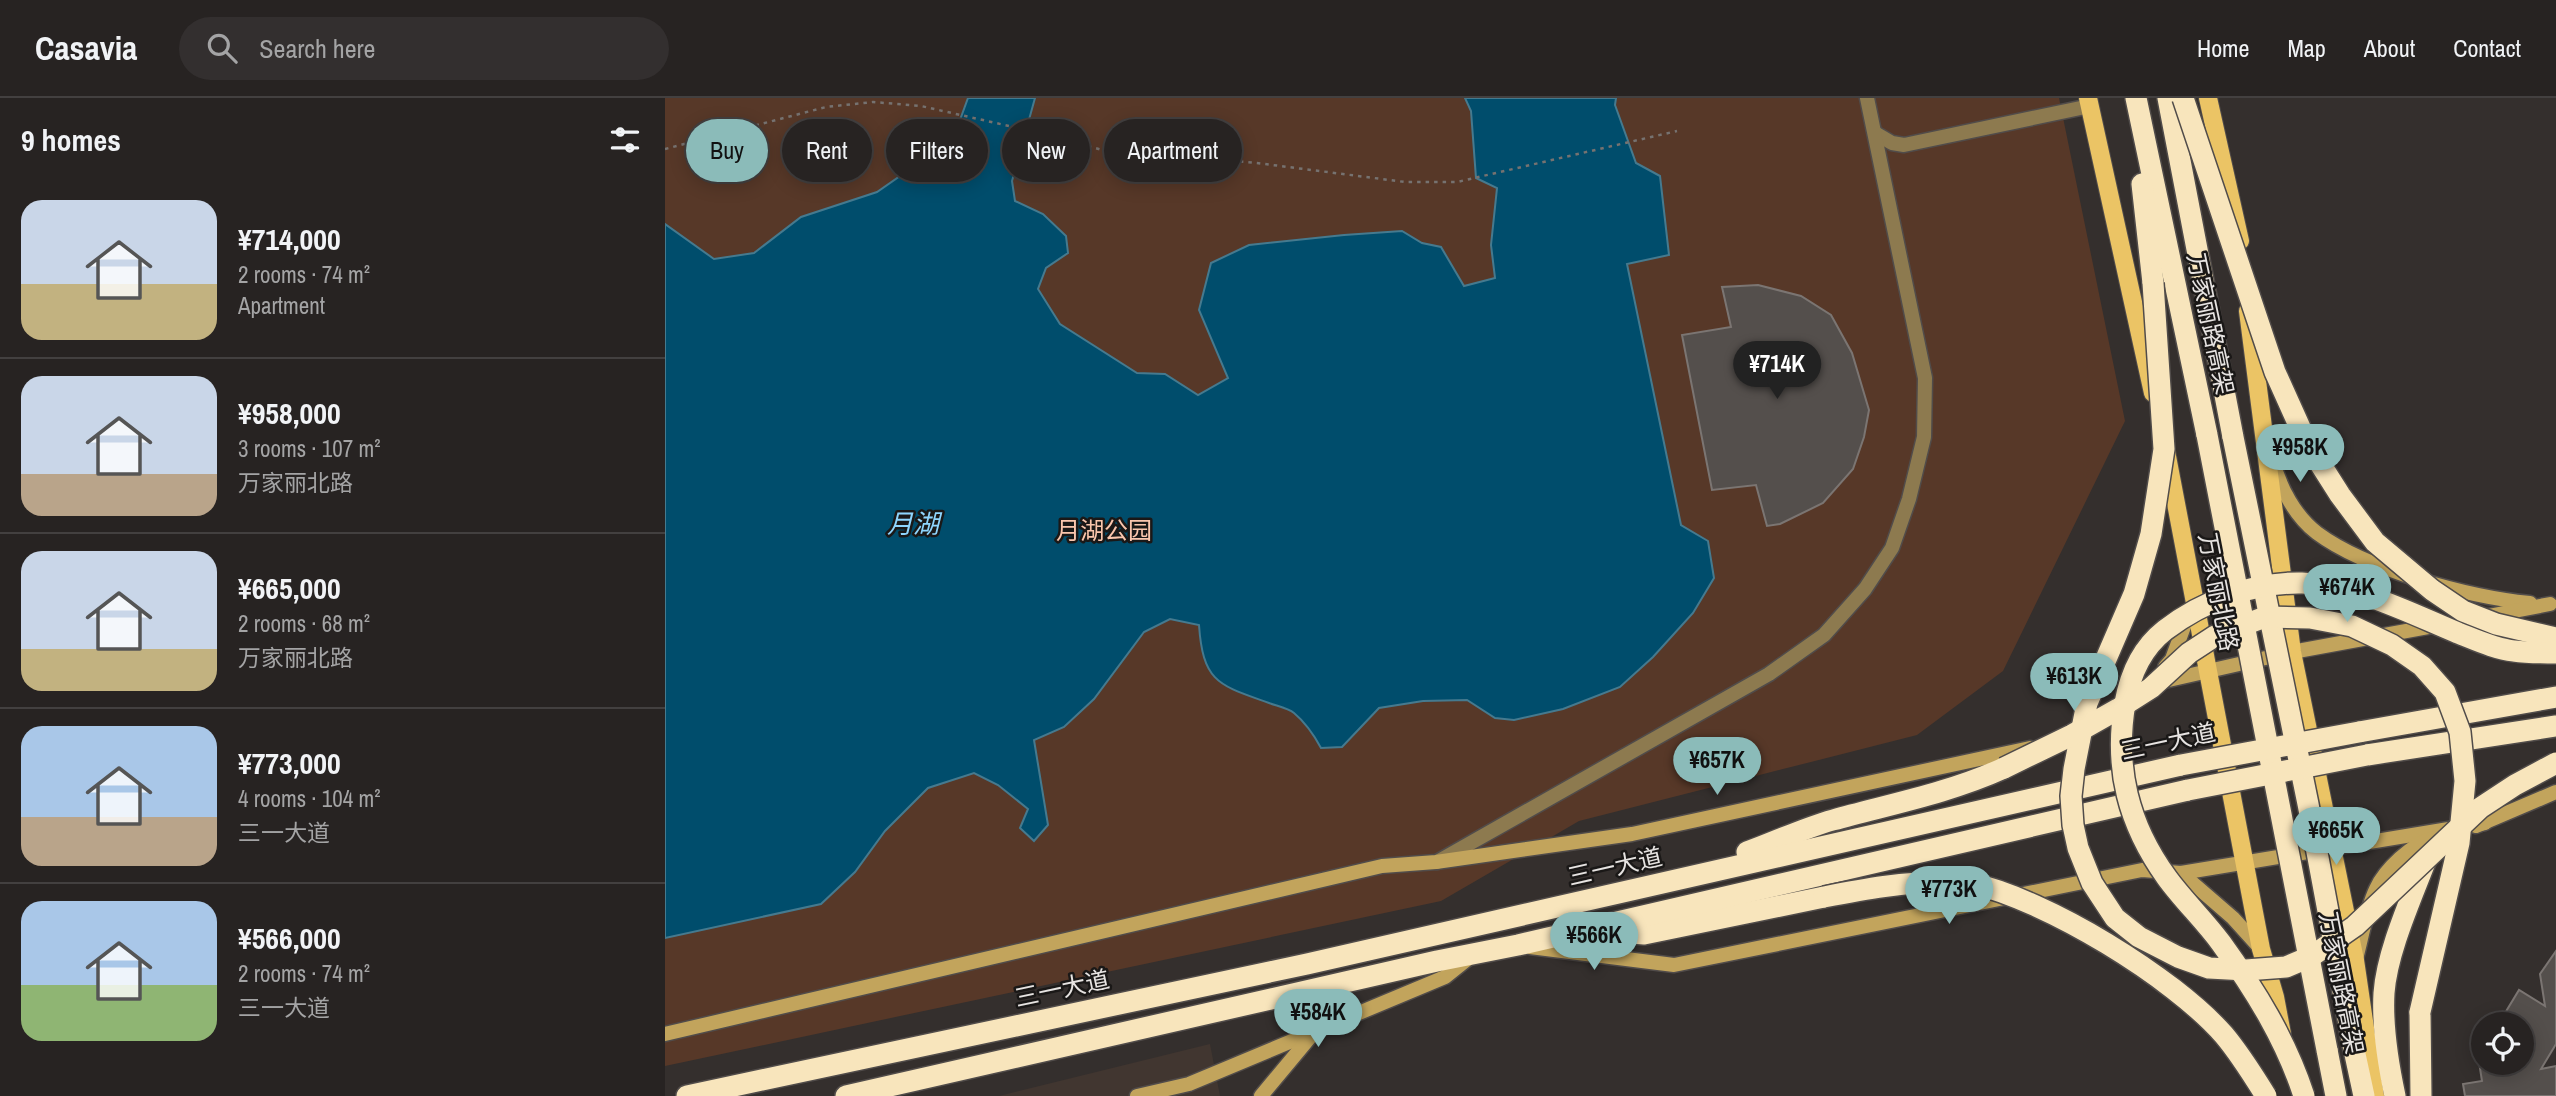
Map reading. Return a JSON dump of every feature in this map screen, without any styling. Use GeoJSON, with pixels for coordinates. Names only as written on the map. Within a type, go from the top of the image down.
{"type":"FeatureCollection","features":[{"type":"Feature","properties":{"kind":"highway"},"geometry":{"type":"LineString","coordinates":[[2134,98],[2153,283],[2164,449],[2151,534],[2134,594],[2087,703],[2074,769],[2071,796],[2078,848],[2092,883],[2106,906],[2139,937],[2178,957],[2209,968],[2246,970],[2286,967],[2312,957],[2355,926],[2480,808],[2556,763]]}},
{"type":"Feature","properties":{"kind":"highway","name":"万家丽路高架"},"geometry":{"type":"LineString","coordinates":[[2134,98],[2207,435],[2336,1096]]}},
{"type":"Feature","properties":{"kind":"highway","name":"万家丽路高架"},"geometry":{"type":"LineString","coordinates":[[2168,98],[2364,1096]]}},
{"type":"Feature","properties":{"kind":"highway"},"geometry":{"type":"LineString","coordinates":[[2183,98],[2276,372],[2307,443],[2340,495],[2375,542],[2432,590],[2463,611],[2495,624],[2556,638]]}},
{"type":"Feature","properties":{"kind":"highway"},"geometry":{"type":"LineString","coordinates":[[2304,1096],[2277,1028],[2220,942],[2166,877],[2134,819],[2124,786],[2120,751],[2125,705],[2134,668],[2153,639],[2180,619],[2213,601],[2273,584],[2303,583],[2327,586],[2362,596],[2480,642],[2512,651],[2556,653]]}},
{"type":"Feature","properties":{"kind":"highway"},"geometry":{"type":"LineString","coordinates":[[1654,885],[1831,821],[1971,783],[2071,736],[2151,688],[2189,653],[2215,636],[2265,617],[2310,618],[2352,626],[2392,645],[2422,666],[2445,692],[2460,732],[2465,781],[2459,844],[2420,1013],[2421,1096]]}},
{"type":"Feature","properties":{"kind":"highway","name":"三一大道"},"geometry":{"type":"LineString","coordinates":[[687,1096],[1307,964],[2181,765],[2556,697]]}},
{"type":"Feature","properties":{"kind":"highway"},"geometry":{"type":"LineString","coordinates":[[846,1096],[1475,953],[1518,946],[2187,790],[2367,755],[2556,726]]}},
{"type":"Feature","properties":{"kind":"highway"},"geometry":{"type":"LineString","coordinates":[[2395,1096],[2387,1053],[2384,992],[2395,945],[2427,857]]}},
{"type":"Feature","properties":{"kind":"highway"},"geometry":{"type":"LineString","coordinates":[[1586,930],[1644,934],[1895,883],[1970,883],[2048,912],[2149,972],[2204,1015],[2225,1036],[2266,1096]]}},
{"type":"Feature","properties":{"kind":"main road"},"geometry":{"type":"LineString","coordinates":[[2208,98],[2239,234],[2292,652],[2355,960],[2375,1096]]}},
{"type":"Feature","properties":{"kind":"main road","name":"万家丽北路"},"geometry":{"type":"LineString","coordinates":[[2089,102],[2167,457],[2261,949],[2275,997],[2295,1096]]}},
{"type":"Feature","properties":{"kind":"main road"},"geometry":{"type":"LineString","coordinates":[[2262,419],[2276,474],[2286,495],[2299,516],[2318,533],[2381,567],[2493,599],[2553,605]]}},
{"type":"Feature","properties":{"kind":"main road"},"geometry":{"type":"LineString","coordinates":[[665,1034],[1382,866],[1436,862],[1632,834],[2059,741],[2124,707],[2152,684],[2172,659],[2195,598]]}},
{"type":"Feature","properties":{"kind":"main road"},"geometry":{"type":"LineString","coordinates":[[2152,684],[2292,652],[2553,605]]}},
{"type":"Feature","properties":{"kind":"main road"},"geometry":{"type":"LineString","coordinates":[[2355,960],[2376,888],[2399,858],[2422,841],[2485,823],[2556,792]]}},
{"type":"Feature","properties":{"kind":"main road"},"geometry":{"type":"LineString","coordinates":[[1518,946],[1674,965],[2142,870],[2181,873],[2334,850],[2485,823]]}},
{"type":"Feature","properties":{"kind":"main road"},"geometry":{"type":"LineString","coordinates":[[2181,873],[2233,918],[2261,949]]}},
{"type":"Feature","properties":{"kind":"main road"},"geometry":{"type":"LineString","coordinates":[[1137,1096],[1189,1084],[1445,977],[1475,953]]}},
{"type":"Feature","properties":{"kind":"main road"},"geometry":{"type":"LineString","coordinates":[[1261,1096],[1315,1031]]}},
{"type":"Feature","properties":{"kind":"street"},"geometry":{"type":"LineString","coordinates":[[1436,862],[1769,674],[1824,635],[1865,589],[1892,548],[1909,499],[1924,437],[1925,378],[1867,98]]}},
{"type":"Feature","properties":{"kind":"street"},"geometry":{"type":"LineString","coordinates":[[1875,134],[1892,143],[1903,145],[2089,102]]}},
{"type":"Feature","properties":{"kind":"street"},"geometry":{"type":"LineString","coordinates":[[1883,173],[1903,145]]}},
{"type":"Feature","properties":{"kind":"path"},"geometry":{"type":"LineString","coordinates":[[665,149],[826,107],[873,102],[922,106],[1114,152],[1257,163],[1405,182],[1457,182],[1677,131]]}},
{"type":"Feature","properties":{"kind":"shaded area"},"geometry":{"type":"Polygon","coordinates":[[[1210,1044],[1220,1096],[999,1096],[1210,1044]]]}},
{"type":"Feature","properties":{"kind":"green space","name":"月湖公园"},"geometry":{"type":"Polygon","coordinates":[[[665,98],[2059,98],[2125,421],[2003,671],[1917,735],[1579,821],[1441,901],[665,1066],[665,98]]]}},
{"type":"Feature","properties":{"kind":"water","name":"月湖"},"geometry":{"type":"Polygon","coordinates":[[[968,98],[1035,98],[1029,119],[1002,119],[1002,182],[1012,182],[1015,201],[1043,214],[1066,236],[1068,253],[1046,268],[1038,289],[1060,324],[1137,373],[1165,374],[1198,395],[1228,378],[1199,310],[1211,263],[1249,245],[1402,231],[1422,243],[1441,247],[1464,286],[1495,278],[1491,245],[1497,188],[1476,178],[1471,111],[1465,98],[1616,98],[1615,105],[1636,163],[1660,176],[1669,255],[1627,264],[1681,525],[1708,541],[1714,578],[1693,613],[1653,657],[1620,687],[1563,709],[1514,720],[1495,718],[1467,700],[1423,701],[1379,708],[1342,747],[1321,748],[1306,725],[1292,711],[1226,686],[1217,679],[1205,659],[1199,625],[1170,619],[1144,632],[1094,699],[1064,727],[1034,740],[1048,825],[1034,841],[1020,828],[1028,809],[998,785],[974,773],[928,788],[885,831],[855,872],[821,904],[665,938],[665,224],[714,259],[754,253],[801,217],[877,192],[891,182],[988,182],[988,119],[960,119],[968,98]]]}},
{"type":"Feature","properties":{"kind":"building"},"geometry":{"type":"Polygon","coordinates":[[[1758,285],[1801,296],[1831,315],[1852,353],[1869,410],[1864,437],[1853,469],[1823,503],[1780,524],[1767,526],[1756,485],[1712,490],[1682,335],[1731,327],[1722,287],[1758,285]]]}},
{"type":"Feature","properties":{"kind":"building"},"geometry":{"type":"Polygon","coordinates":[[[2556,951],[2556,1044],[2541,1069],[2556,1066],[2556,1096],[2465,1096],[2463,1084],[2482,1081],[2481,1075],[2534,1075],[2534,1012],[2506,1012],[2519,990],[2545,1006],[2540,974],[2556,951]]]}}]}
